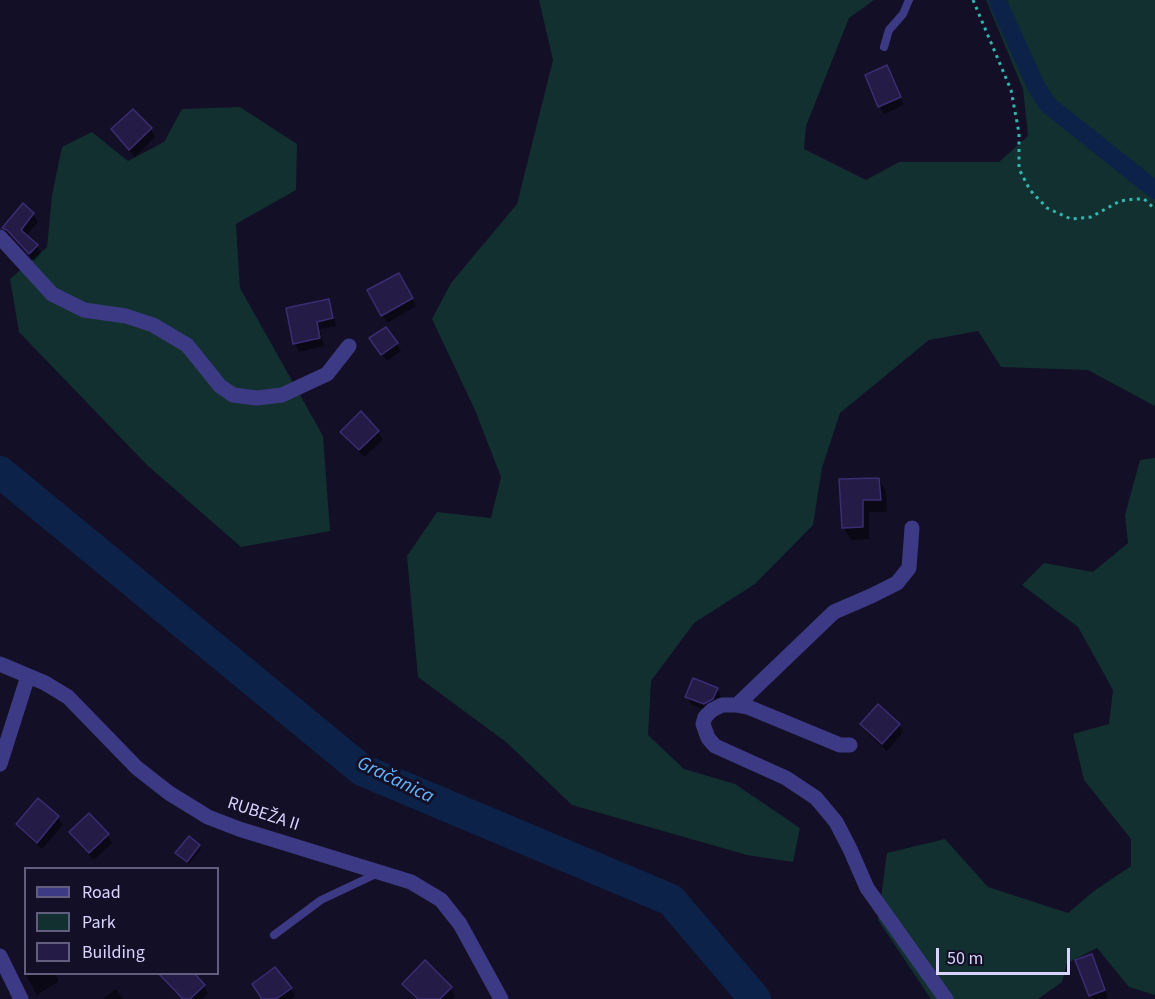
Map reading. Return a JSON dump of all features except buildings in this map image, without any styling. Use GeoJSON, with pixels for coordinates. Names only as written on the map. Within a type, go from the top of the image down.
{"type":"FeatureCollection","features":[{"type":"Feature","properties":{"kind":"street"},"geometry":{"type":"LineString","coordinates":[[0,237],[52,294],[84,310],[126,316],[153,326],[187,345],[220,386],[233,395],[257,398],[282,395],[327,374],[349,346]]}},
{"type":"Feature","properties":{"kind":"street"},"geometry":{"type":"LineString","coordinates":[[737,705],[834,612],[897,582],[909,568],[912,528]]}},
{"type":"Feature","properties":{"kind":"street","name":"RUBEŽA II"},"geometry":{"type":"LineString","coordinates":[[0,664],[45,683],[68,697],[137,768],[169,793],[208,817],[239,829],[411,882],[441,900],[460,924],[501,999]]}},
{"type":"Feature","properties":{"kind":"street"},"geometry":{"type":"LineString","coordinates":[[0,764],[27,676]]}},
{"type":"Feature","properties":{"kind":"street"},"geometry":{"type":"LineString","coordinates":[[850,745],[840,745],[748,707],[737,705],[722,705],[712,710],[705,717],[703,724],[708,738],[716,746],[786,778],[816,798],[836,822],[867,888],[946,999]]}},
{"type":"Feature","properties":{"kind":"street"},"geometry":{"type":"LineString","coordinates":[[0,956],[21,999]]}},
{"type":"Feature","properties":{"kind":"lane"},"geometry":{"type":"LineString","coordinates":[[884,47],[889,30],[903,14],[909,0]]}},
{"type":"Feature","properties":{"kind":"lane"},"geometry":{"type":"LineString","coordinates":[[274,935],[321,900],[380,872]]}},
{"type":"Feature","properties":{"kind":"path"},"geometry":{"type":"LineString","coordinates":[[973,0],[1011,90],[1019,133],[1019,169],[1030,190],[1047,208],[1071,219],[1091,217],[1120,201],[1134,199],[1144,199],[1155,209]]}},
{"type":"Feature","properties":{"kind":"green space"},"geometry":{"type":"Polygon","coordinates":[[[539,0],[874,0],[849,18],[806,126],[804,149],[866,180],[899,162],[999,162],[1028,136],[1023,89],[986,0],[1155,0],[1155,406],[1088,370],[1001,367],[978,331],[929,340],[840,413],[822,468],[813,525],[755,584],[694,623],[651,681],[648,735],[684,769],[735,784],[800,828],[793,862],[747,855],[572,805],[506,742],[418,677],[407,556],[437,512],[491,518],[501,477],[475,410],[432,319],[451,283],[517,204],[553,60],[539,0]]]}},
{"type":"Feature","properties":{"kind":"green space"},"geometry":{"type":"Polygon","coordinates":[[[240,107],[297,144],[296,190],[236,224],[240,288],[323,436],[330,531],[241,547],[147,465],[19,332],[10,279],[47,247],[52,195],[62,147],[92,132],[128,161],[164,142],[182,109],[240,107]]]}},
{"type":"Feature","properties":{"kind":"green space"},"geometry":{"type":"Polygon","coordinates":[[[1155,458],[1155,995],[1129,987],[1097,948],[1067,963],[1062,982],[1038,999],[931,999],[878,920],[887,853],[945,839],[988,887],[1068,913],[1094,891],[1131,866],[1131,839],[1084,780],[1073,734],[1109,724],[1113,690],[1078,627],[1022,585],[1044,563],[1093,572],[1128,543],[1125,515],[1140,460],[1155,458]]]}},
{"type":"Feature","properties":{"kind":"waterway"},"geometry":{"type":"LineString","coordinates":[[997,0],[1036,86],[1047,104],[1155,190]]}},
{"type":"Feature","properties":{"kind":"waterway","name":"Gračanica"},"geometry":{"type":"LineString","coordinates":[[0,472],[362,770],[671,900],[755,999]]}}]}
